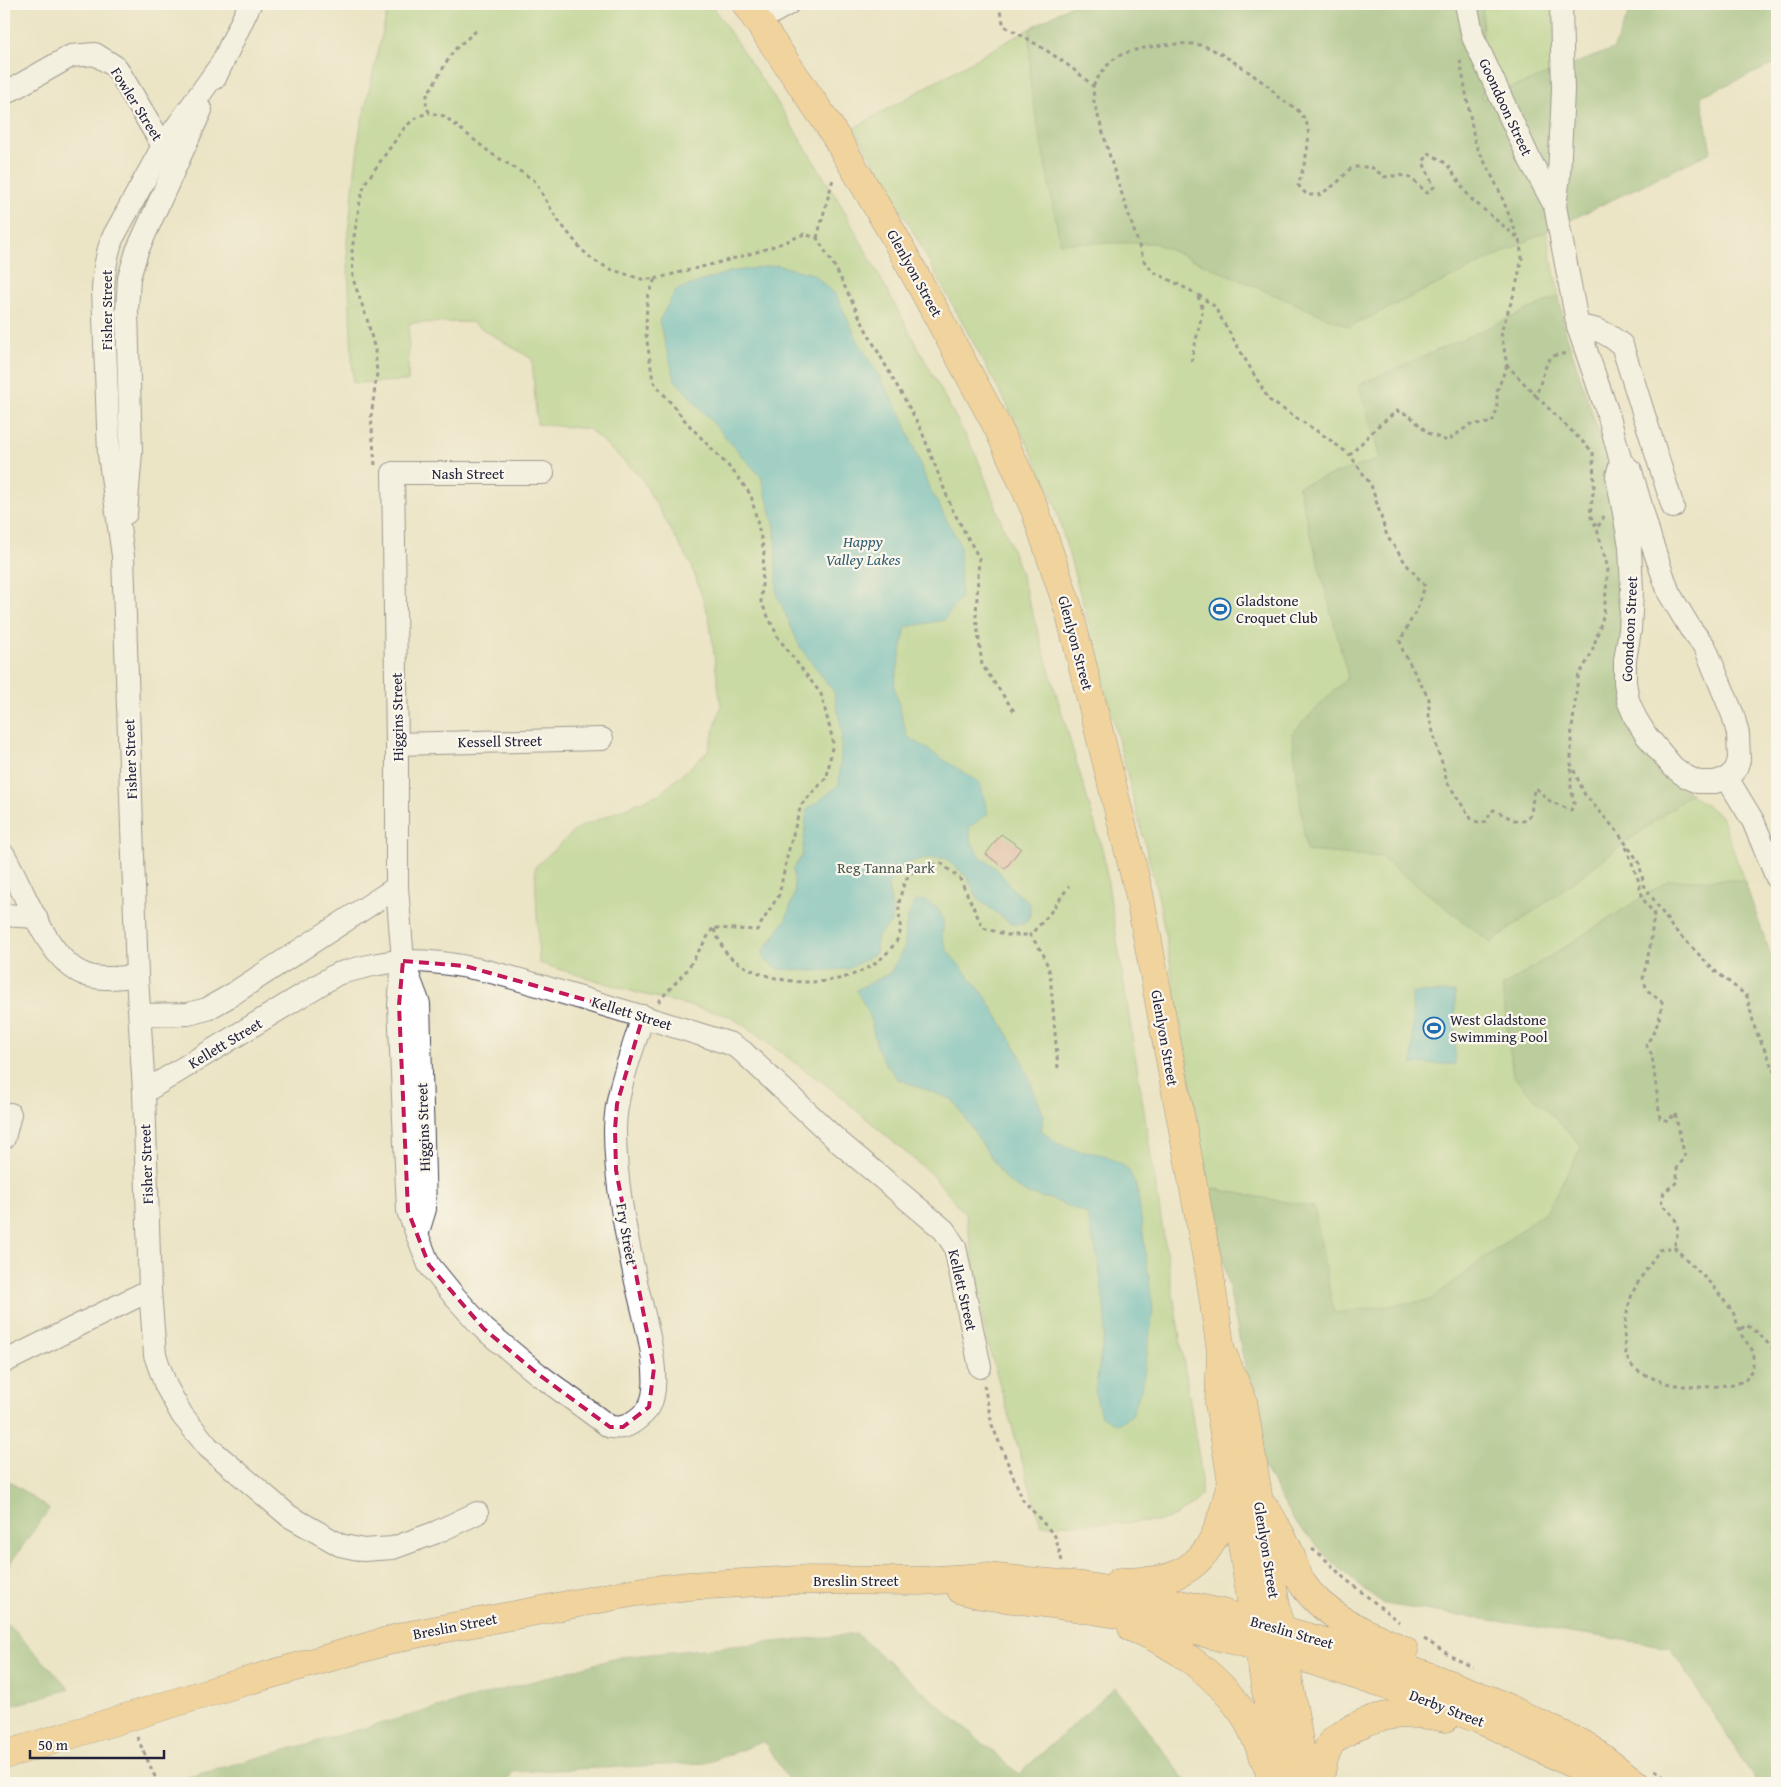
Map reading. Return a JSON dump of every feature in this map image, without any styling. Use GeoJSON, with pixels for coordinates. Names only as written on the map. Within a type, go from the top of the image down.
{"type":"FeatureCollection","features":[{"type":"Feature","properties":{"kind":"main road","name":"Glenlyon Street"},"geometry":{"type":"LineString","coordinates":[[752,12],[830,127],[893,234],[998,428],[1035,510],[1069,611],[1140,893],[1210,1276],[1221,1351],[1219,1403],[1231,1481],[1306,1783]]}},
{"type":"Feature","properties":{"kind":"main road","name":"Glenlyon Street"},"geometry":{"type":"LineString","coordinates":[[1221,1351],[1243,1401],[1258,1496],[1282,1783]]}},
{"type":"Feature","properties":{"kind":"main road"},"geometry":{"type":"LineString","coordinates":[[1086,1598],[1172,1576],[1186,1569],[1204,1553],[1216,1536],[1222,1520],[1231,1481]]}},
{"type":"Feature","properties":{"kind":"main road"},"geometry":{"type":"LineString","coordinates":[[1258,1496],[1288,1548],[1302,1582],[1317,1600],[1341,1619],[1431,1662],[1492,1701]]}},
{"type":"Feature","properties":{"kind":"main road","name":"Breslin Street"},"geometry":{"type":"LineString","coordinates":[[4,1755],[233,1685],[405,1636],[636,1592],[689,1586],[799,1580],[920,1581],[982,1595],[1086,1598],[1152,1620],[1270,1638],[1381,1658],[1492,1701],[1588,1747],[1638,1778]]}},
{"type":"Feature","properties":{"kind":"main road"},"geometry":{"type":"LineString","coordinates":[[1086,1598],[1122,1625],[1151,1635],[1177,1649],[1224,1691],[1243,1714],[1274,1783]]}},
{"type":"Feature","properties":{"kind":"main road","name":"Derby Street"},"geometry":{"type":"LineString","coordinates":[[1270,1638],[1382,1684],[1502,1729],[1579,1767],[1638,1778]]}},
{"type":"Feature","properties":{"kind":"main road"},"geometry":{"type":"LineString","coordinates":[[1319,1783],[1324,1758],[1332,1742],[1355,1726],[1372,1718],[1402,1714],[1435,1715],[1502,1729]]}},
{"type":"Feature","properties":{"kind":"street","name":"Fisher Street"},"geometry":{"type":"LineString","coordinates":[[123,556],[131,452],[127,311],[129,278],[137,251],[250,4]]}},
{"type":"Feature","properties":{"kind":"street"},"geometry":{"type":"LineString","coordinates":[[752,12],[788,4]]}},
{"type":"Feature","properties":{"kind":"street","name":"Goondoon Street"},"geometry":{"type":"LineString","coordinates":[[1466,4],[1473,37],[1529,158],[1555,206],[1578,327],[1609,417],[1621,462],[1617,476],[1630,546],[1632,591],[1630,630],[1625,660],[1625,682],[1628,700],[1635,717],[1646,734],[1673,767],[1685,776],[1698,782],[1715,782],[1727,778],[1735,771],[1739,760],[1738,734],[1733,715],[1705,647],[1690,628],[1670,593],[1651,541],[1631,471],[1621,462]]}},
{"type":"Feature","properties":{"kind":"street","name":"Goondoon Street"},"geometry":{"type":"LineString","coordinates":[[1555,206],[1559,176],[1564,90],[1561,4]]}},
{"type":"Feature","properties":{"kind":"street","name":"Fowler Street"},"geometry":{"type":"LineString","coordinates":[[4,94],[71,56],[95,54],[116,67],[163,146]]}},
{"type":"Feature","properties":{"kind":"street","name":"Fisher Street"},"geometry":{"type":"LineString","coordinates":[[220,66],[163,146],[112,239],[104,267],[109,454],[123,556],[137,976],[144,1092],[150,1290],[154,1355],[166,1386],[182,1415],[208,1447],[289,1516],[340,1545],[363,1550],[393,1548],[437,1532],[477,1513]]}},
{"type":"Feature","properties":{"kind":"street"},"geometry":{"type":"LineString","coordinates":[[1578,327],[1592,327],[1608,334],[1622,345],[1673,507]]}},
{"type":"Feature","properties":{"kind":"street","name":"Nash Street"},"geometry":{"type":"LineString","coordinates":[[384,472],[543,473]]}},
{"type":"Feature","properties":{"kind":"street","name":"Higgins Street"},"geometry":{"type":"LineString","coordinates":[[384,472],[397,744],[397,887],[403,962],[399,1005],[408,1211],[429,1265],[484,1329],[538,1374],[610,1427]]}},
{"type":"Feature","properties":{"kind":"street","name":"Kessell Street"},"geometry":{"type":"LineString","coordinates":[[397,744],[602,739]]}},
{"type":"Feature","properties":{"kind":"street"},"geometry":{"type":"LineString","coordinates":[[1727,778],[1754,821],[1777,878]]}},
{"type":"Feature","properties":{"kind":"street"},"geometry":{"type":"LineString","coordinates":[[5,863],[50,944],[69,966],[84,974],[102,978],[137,976]]}},
{"type":"Feature","properties":{"kind":"street"},"geometry":{"type":"LineString","coordinates":[[140,1015],[188,1014],[207,1009],[397,887]]}},
{"type":"Feature","properties":{"kind":"street"},"geometry":{"type":"LineString","coordinates":[[4,915],[36,917]]}},
{"type":"Feature","properties":{"kind":"street","name":"Kellett Street"},"geometry":{"type":"LineString","coordinates":[[144,1092],[337,974],[371,965],[403,962],[430,962],[465,966],[644,1016],[731,1044],[742,1051],[839,1142],[944,1230],[955,1247],[980,1368]]}},
{"type":"Feature","properties":{"kind":"street","name":"Fry Street"},"geometry":{"type":"LineString","coordinates":[[610,1427],[623,1428],[635,1421],[649,1407],[653,1390],[654,1368],[651,1347],[635,1277],[616,1170],[615,1137],[617,1104],[644,1016]]}},
{"type":"Feature","properties":{"kind":"street"},"geometry":{"type":"LineString","coordinates":[[4,1138],[10,1114]]}},
{"type":"Feature","properties":{"kind":"street"},"geometry":{"type":"LineString","coordinates":[[5,1357],[150,1290]]}},
{"type":"Feature","properties":{"kind":"path"},"geometry":{"type":"LineString","coordinates":[[998,4],[1004,26],[1039,45],[1074,68],[1093,86]]}},
{"type":"Feature","properties":{"kind":"path"},"geometry":{"type":"LineString","coordinates":[[430,113],[426,106],[427,95],[454,50],[476,31]]}},
{"type":"Feature","properties":{"kind":"path"},"geometry":{"type":"LineString","coordinates":[[1473,37],[1458,48],[1475,143],[1499,190],[1519,239],[1522,258],[1515,291],[1501,332],[1508,365],[1592,452],[1594,484],[1590,515],[1597,529],[1608,569],[1604,614],[1592,654],[1578,677],[1571,738],[1570,789],[1574,800],[1570,810],[1551,802],[1537,789],[1534,790],[1532,796],[1531,814],[1524,821],[1514,820],[1494,810],[1487,821],[1481,822],[1472,820],[1447,782],[1430,716],[1429,699],[1403,652],[1400,640],[1418,607],[1425,586],[1407,565],[1387,536],[1371,485],[1350,455],[1269,400],[1214,306],[1196,294],[1154,272],[1144,261],[1110,159],[1094,102],[1093,86],[1101,72],[1118,57],[1140,48],[1200,45],[1228,58],[1270,87],[1278,97],[1298,108],[1308,123],[1308,155],[1298,185],[1307,195],[1319,195],[1336,184],[1352,167],[1371,167],[1386,177],[1404,174],[1414,180],[1427,193],[1434,187],[1423,162],[1429,153],[1447,164],[1470,198],[1519,239]]}},
{"type":"Feature","properties":{"kind":"path"},"geometry":{"type":"LineString","coordinates":[[384,472],[371,417],[377,373],[375,350],[367,319],[353,279],[352,249],[360,201],[366,183],[405,127],[418,116],[430,113],[444,116],[492,154],[534,180],[557,218],[581,249],[593,260],[610,269],[641,279],[655,278],[738,258],[782,244],[804,234],[817,238],[836,269],[867,332],[920,427],[952,509],[979,558],[976,616],[982,665],[1014,711]]}},
{"type":"Feature","properties":{"kind":"path"},"geometry":{"type":"LineString","coordinates":[[817,238],[833,179]]}},
{"type":"Feature","properties":{"kind":"path"},"geometry":{"type":"LineString","coordinates":[[655,278],[647,298],[646,334],[653,381],[687,423],[733,471],[751,495],[764,551],[761,602],[779,639],[821,694],[834,741],[828,777],[801,805],[779,895],[757,930],[713,928]]}},
{"type":"Feature","properties":{"kind":"path"},"geometry":{"type":"LineString","coordinates":[[1191,362],[1203,309],[1196,294]]}},
{"type":"Feature","properties":{"kind":"path"},"geometry":{"type":"LineString","coordinates":[[1536,396],[1547,363],[1552,356],[1586,349]]}},
{"type":"Feature","properties":{"kind":"path"},"geometry":{"type":"LineString","coordinates":[[1350,455],[1378,426],[1397,411],[1409,415],[1428,433],[1447,441],[1471,424],[1492,423],[1497,410],[1497,391],[1508,365]]}},
{"type":"Feature","properties":{"kind":"path"},"geometry":{"type":"LineString","coordinates":[[1597,529],[1610,507],[1621,498]]}},
{"type":"Feature","properties":{"kind":"path"},"geometry":{"type":"LineString","coordinates":[[1571,764],[1585,795],[1616,830],[1639,862],[1644,885],[1672,928],[1715,971],[1747,996],[1755,1029],[1777,1076]]}},
{"type":"Feature","properties":{"kind":"path"},"geometry":{"type":"LineString","coordinates":[[1624,842],[1638,879],[1643,899],[1654,914],[1650,947],[1643,978],[1647,990],[1662,1002],[1662,1015],[1657,1028],[1646,1045],[1652,1055],[1660,1118],[1668,1121],[1675,1113],[1685,1157],[1677,1168],[1676,1182],[1664,1192],[1661,1204],[1676,1218],[1678,1233],[1674,1247]]}},
{"type":"Feature","properties":{"kind":"path"},"geometry":{"type":"LineString","coordinates":[[713,928],[729,956],[747,967],[782,981],[828,982],[858,974],[882,958],[899,936],[899,903],[907,878],[918,867],[940,863],[960,879],[983,928],[1008,934],[1030,935],[1048,916],[1069,886]]}},
{"type":"Feature","properties":{"kind":"path"},"geometry":{"type":"LineString","coordinates":[[644,1016],[687,970],[713,928]]}},
{"type":"Feature","properties":{"kind":"path"},"geometry":{"type":"LineString","coordinates":[[1030,935],[1043,954],[1050,973],[1058,1068]]}},
{"type":"Feature","properties":{"kind":"path"},"geometry":{"type":"LineString","coordinates":[[1674,1247],[1712,1285],[1732,1312],[1741,1329],[1742,1336],[1753,1351],[1753,1368],[1745,1381],[1729,1386],[1682,1387],[1656,1380],[1631,1366],[1624,1348],[1624,1331],[1633,1293],[1659,1250],[1674,1247]]}},
{"type":"Feature","properties":{"kind":"path"},"geometry":{"type":"LineString","coordinates":[[1741,1329],[1746,1325],[1757,1332],[1777,1353]]}},
{"type":"Feature","properties":{"kind":"path"},"geometry":{"type":"LineString","coordinates":[[980,1368],[992,1425],[1023,1500],[1055,1536],[1063,1566]]}},
{"type":"Feature","properties":{"kind":"path"},"geometry":{"type":"LineString","coordinates":[[1305,1546],[1322,1556],[1344,1578],[1404,1625]]}},
{"type":"Feature","properties":{"kind":"path"},"geometry":{"type":"LineString","coordinates":[[1417,1634],[1473,1668]]}},
{"type":"Feature","properties":{"kind":"path"},"geometry":{"type":"LineString","coordinates":[[128,1718],[157,1781],[190,1783]]}},
{"type":"Feature","properties":{"kind":"path"},"geometry":{"type":"LineString","coordinates":[[1638,1778],[1674,1783]]}},
{"type":"Feature","properties":{"kind":"path"},"geometry":{"type":"LineString","coordinates":[[533,1783],[550,1783]]}},
{"type":"Feature","properties":{"kind":"highlighted area"},"geometry":{"type":"Polygon","coordinates":[[[403,961],[465,966],[643,1016],[617,1104],[615,1129],[616,1170],[654,1368],[649,1407],[623,1427],[610,1427],[538,1374],[484,1329],[429,1265],[408,1211],[399,1005],[403,961]]]}},
{"type":"Feature","properties":{"kind":"green space","name":"Reg Tanna Park"},"geometry":{"type":"Polygon","coordinates":[[[389,4],[711,4],[777,102],[841,205],[977,457],[1019,568],[1103,852],[1201,1471],[1201,1496],[1176,1516],[1156,1522],[1041,1525],[986,1338],[966,1215],[933,1176],[833,1090],[730,1016],[638,993],[539,963],[535,867],[578,828],[661,793],[708,751],[721,706],[709,617],[691,565],[640,476],[589,429],[537,424],[532,359],[471,322],[409,323],[408,381],[353,383],[347,241],[360,129],[389,4]]]}},
{"type":"Feature","properties":{"kind":"green space"},"geometry":{"type":"Polygon","coordinates":[[[1073,4],[1551,4],[1555,15],[1543,214],[1566,334],[1600,437],[1640,745],[1676,784],[1721,816],[1777,973],[1332,1562],[1292,1518],[1253,1407],[1209,1188],[1159,899],[1086,614],[1051,492],[1019,427],[911,228],[854,128],[1073,4]]]}},
{"type":"Feature","properties":{"kind":"green space"},"geometry":{"type":"Polygon","coordinates":[[[1073,4],[1483,4],[1482,99],[1613,49],[1633,4],[1777,4],[1777,63],[1701,96],[1711,152],[1349,327],[1154,243],[1060,243],[1030,84],[1030,29],[1073,4]]]}},
{"type":"Feature","properties":{"kind":"green space"},"geometry":{"type":"Polygon","coordinates":[[[1559,296],[1566,334],[1615,488],[1640,745],[1676,784],[1691,794],[1491,943],[1381,857],[1306,851],[1292,733],[1348,677],[1298,486],[1380,459],[1359,385],[1559,296]]]}},
{"type":"Feature","properties":{"kind":"green space"},"geometry":{"type":"Polygon","coordinates":[[[1669,880],[1744,880],[1777,973],[1777,1783],[1757,1783],[1670,1647],[1383,1604],[1332,1562],[1292,1518],[1262,1464],[1253,1407],[1209,1188],[1314,1207],[1334,1313],[1430,1300],[1547,1210],[1582,1146],[1513,1076],[1502,987],[1669,880]]]}},
{"type":"Feature","properties":{"kind":"green space"},"geometry":{"type":"Polygon","coordinates":[[[8,1480],[49,1509],[4,1572],[4,1484],[8,1480]]]}},
{"type":"Feature","properties":{"kind":"green space"},"geometry":{"type":"Polygon","coordinates":[[[4,1620],[70,1689],[4,1708],[4,1620]]]}},
{"type":"Feature","properties":{"kind":"green space"},"geometry":{"type":"Polygon","coordinates":[[[856,1634],[1019,1774],[1115,1687],[1188,1783],[790,1783],[764,1741],[707,1763],[512,1772],[507,1783],[167,1783],[620,1657],[856,1634]]]}},
{"type":"Feature","properties":{"kind":"water","name":"Happy Valley Lakes"},"geometry":{"type":"Polygon","coordinates":[[[777,265],[813,274],[836,295],[856,337],[902,416],[928,485],[960,545],[961,597],[944,620],[906,627],[894,686],[907,736],[980,783],[988,814],[969,827],[971,841],[980,857],[997,869],[1012,888],[1030,904],[1030,916],[1024,924],[1012,924],[979,900],[967,877],[945,858],[927,858],[906,863],[888,885],[892,910],[891,923],[877,936],[876,953],[848,969],[813,971],[780,969],[764,960],[763,950],[786,919],[795,892],[793,869],[802,856],[807,810],[839,785],[842,732],[834,692],[800,647],[777,595],[775,527],[761,477],[675,380],[659,321],[676,290],[729,272],[777,265]]]}},
{"type":"Feature","properties":{"kind":"water"},"geometry":{"type":"Polygon","coordinates":[[[916,900],[926,901],[937,908],[944,919],[942,936],[948,952],[986,997],[1019,1053],[1044,1116],[1041,1130],[1057,1143],[1078,1151],[1105,1155],[1128,1169],[1137,1187],[1153,1310],[1143,1383],[1132,1415],[1117,1424],[1101,1416],[1095,1392],[1106,1322],[1099,1265],[1087,1214],[1051,1199],[1028,1194],[1006,1180],[953,1100],[898,1079],[885,1063],[877,1047],[869,1013],[856,990],[890,973],[905,946],[905,930],[909,914],[916,900]]]}},
{"type":"Feature","properties":{"kind":"water","name":"West Gladstone Swimming Pool"},"geometry":{"type":"Polygon","coordinates":[[[1455,992],[1455,1064],[1413,1064],[1412,993],[1455,992]]]}},
{"type":"Feature","properties":{"kind":"building"},"geometry":{"type":"Polygon","coordinates":[[[1001,834],[1021,848],[1005,869],[986,854],[1001,834]]]}},
{"type":"Feature","properties":{"kind":"place","name":"Gladstone Croquet Club"},"geometry":{"type":"Point","coordinates":[1220,609]}},
{"type":"Feature","properties":{"kind":"place","name":"West Gladstone Swimming Pool"},"geometry":{"type":"Point","coordinates":[1434,1028]}}]}
